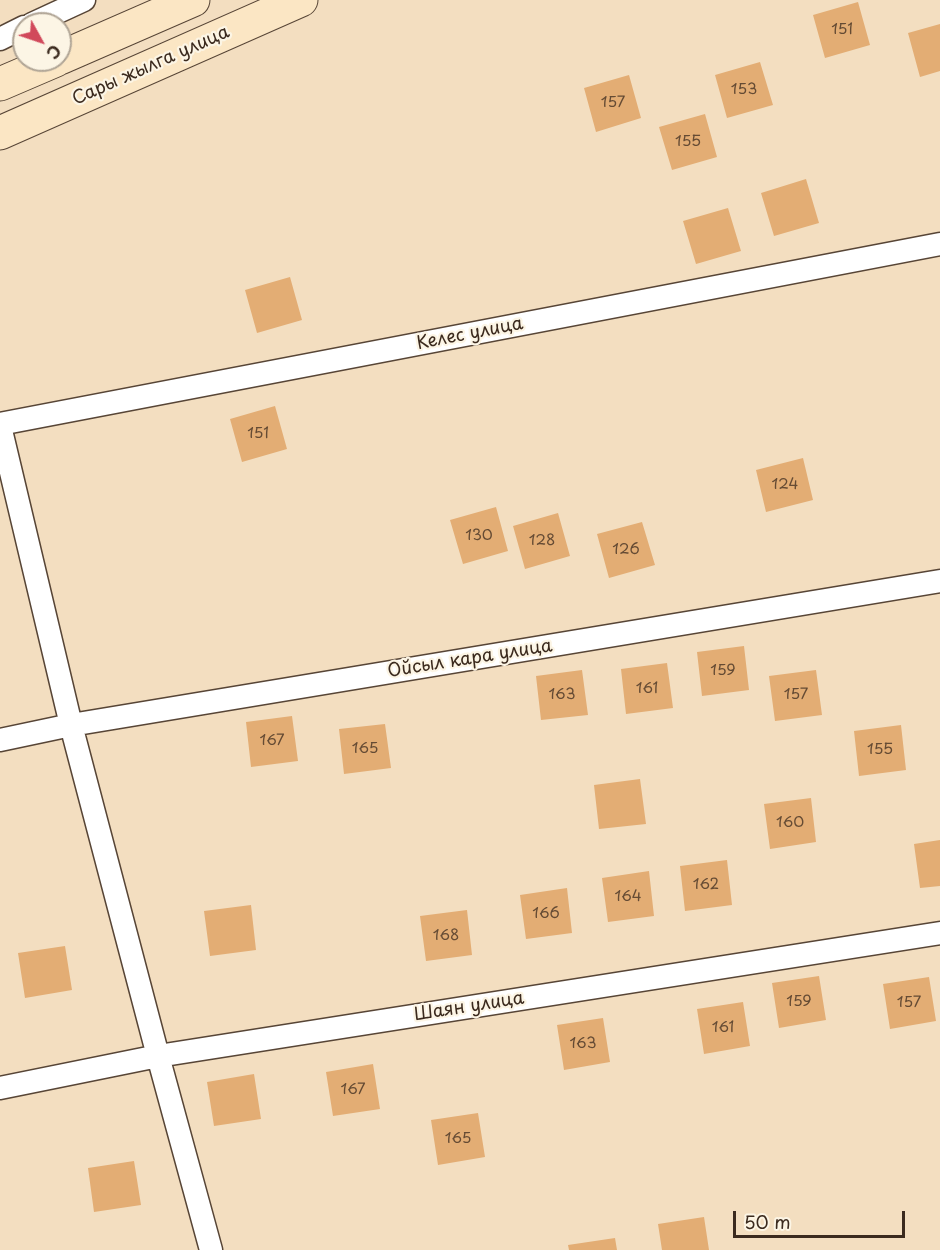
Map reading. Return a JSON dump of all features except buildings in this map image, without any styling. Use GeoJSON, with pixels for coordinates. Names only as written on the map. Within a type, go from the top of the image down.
{"type":"FeatureCollection","features":[{"type":"Feature","properties":{"kind":"main road"},"geometry":{"type":"LineString","coordinates":[[72,53],[193,0]]}},
{"type":"Feature","properties":{"kind":"main road","name":"Сары жылга улица"},"geometry":{"type":"LineString","coordinates":[[0,133],[301,0]]}},
{"type":"Feature","properties":{"kind":"main road"},"geometry":{"type":"LineString","coordinates":[[0,84],[28,72]]}},
{"type":"Feature","properties":{"kind":"street"},"geometry":{"type":"LineString","coordinates":[[58,12],[84,0]]}},
{"type":"Feature","properties":{"kind":"street","name":"Келес улица"},"geometry":{"type":"LineString","coordinates":[[0,425],[940,244]]}},
{"type":"Feature","properties":{"kind":"street"},"geometry":{"type":"LineString","coordinates":[[0,425],[70,724],[212,1250]]}},
{"type":"Feature","properties":{"kind":"street","name":"Ойсыл кара улица"},"geometry":{"type":"LineString","coordinates":[[0,740],[70,724],[940,581]]}},
{"type":"Feature","properties":{"kind":"street","name":"Шаян улица"},"geometry":{"type":"LineString","coordinates":[[0,1088],[158,1056],[940,933]]}}]}
